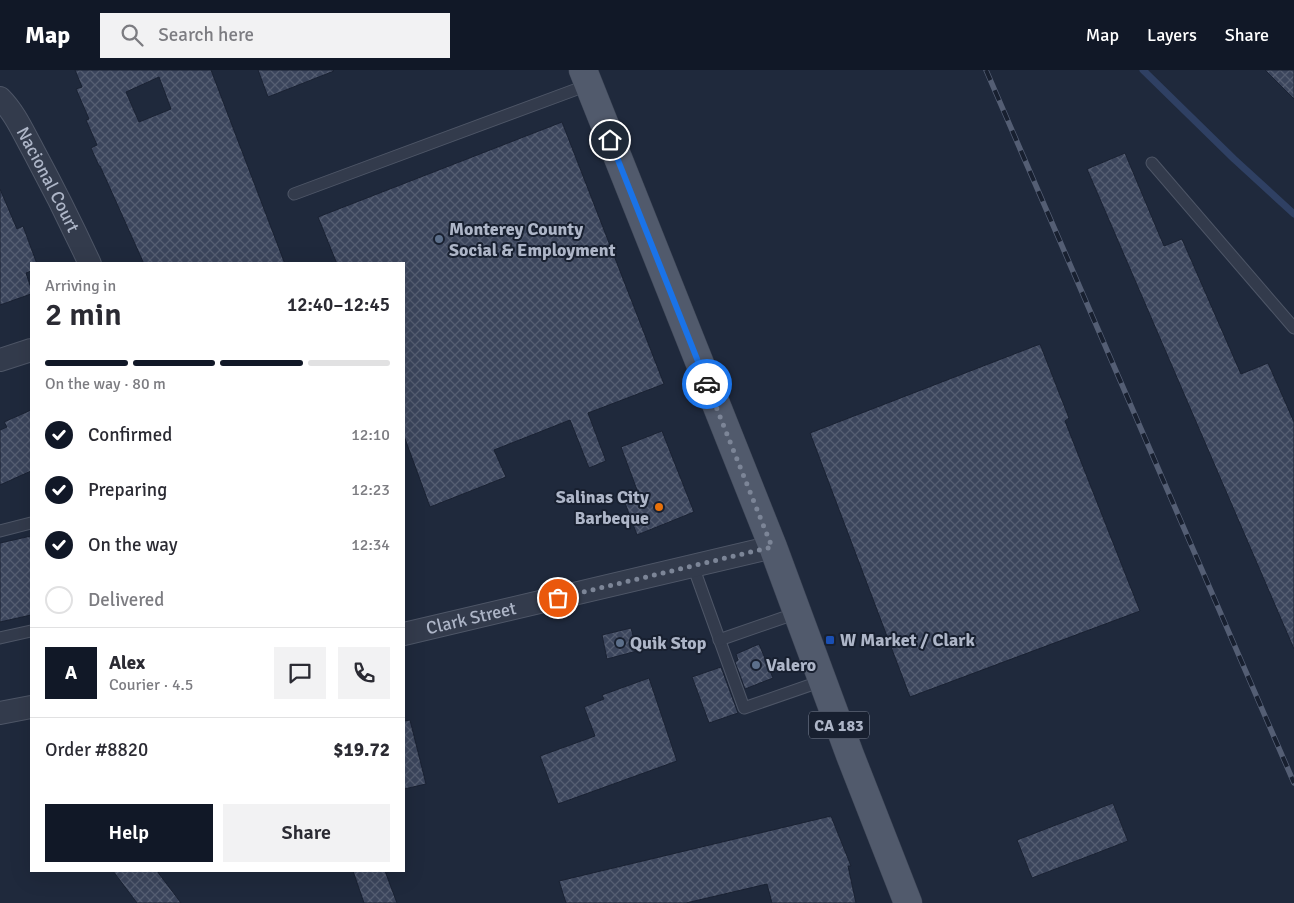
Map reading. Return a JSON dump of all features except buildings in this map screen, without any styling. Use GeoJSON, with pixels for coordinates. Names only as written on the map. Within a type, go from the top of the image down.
{"type":"FeatureCollection","features":[{"type":"Feature","properties":{"kind":"main road","name":"CA 183"},"geometry":{"type":"LineString","coordinates":[[585,77],[772,547],[908,903]]}},
{"type":"Feature","properties":{"kind":"street","name":"Nacional Court"},"geometry":{"type":"LineString","coordinates":[[0,98],[8,106],[50,182],[89,262]]}},
{"type":"Feature","properties":{"kind":"street"},"geometry":{"type":"LineString","coordinates":[[0,360],[30,350]]}},
{"type":"Feature","properties":{"kind":"street","name":"Clark Street"},"geometry":{"type":"LineString","coordinates":[[405,634],[772,547]]}},
{"type":"Feature","properties":{"kind":"street"},"geometry":{"type":"LineString","coordinates":[[0,713],[30,707]]}},
{"type":"Feature","properties":{"kind":"lane"},"geometry":{"type":"LineString","coordinates":[[294,194],[585,77]]}},
{"type":"Feature","properties":{"kind":"lane"},"geometry":{"type":"LineString","coordinates":[[1152,163],[1294,328]]}},
{"type":"Feature","properties":{"kind":"lane"},"geometry":{"type":"LineString","coordinates":[[0,531],[30,523]]}},
{"type":"Feature","properties":{"kind":"lane"},"geometry":{"type":"LineString","coordinates":[[693,566],[744,708],[822,681]]}},
{"type":"Feature","properties":{"kind":"lane"},"geometry":{"type":"LineString","coordinates":[[719,640],[797,613]]}},
{"type":"Feature","properties":{"kind":"lane"},"geometry":{"type":"LineString","coordinates":[[0,638],[30,631]]}},
{"type":"Feature","properties":{"kind":"waterway"},"geometry":{"type":"LineString","coordinates":[[1143,70],[1234,159],[1294,214]]}},
{"type":"Feature","properties":{"kind":"railway"},"geometry":{"type":"LineString","coordinates":[[986,70],[1294,783]]}},
{"type":"Feature","properties":{"kind":"way so far"},"geometry":{"type":"LineString","coordinates":[[558,598],[772,547],[707,384]]}},
{"type":"Feature","properties":{"kind":"place","name":"Monterey County Social & Employment"},"geometry":{"type":"Point","coordinates":[439,239]}},
{"type":"Feature","properties":{"kind":"place","name":"Salinas City Barbeque"},"geometry":{"type":"Point","coordinates":[659,507]}},
{"type":"Feature","properties":{"kind":"place","name":"W Market / Clark"},"geometry":{"type":"Point","coordinates":[830,640]}},
{"type":"Feature","properties":{"kind":"place","name":"Quik Stop"},"geometry":{"type":"Point","coordinates":[620,643]}},
{"type":"Feature","properties":{"kind":"place","name":"Valero"},"geometry":{"type":"Point","coordinates":[756,665]}},
{"type":"Feature","properties":{"kind":"route"},"geometry":{"type":"LineString","coordinates":[[610,140],[707,384]]}}]}
